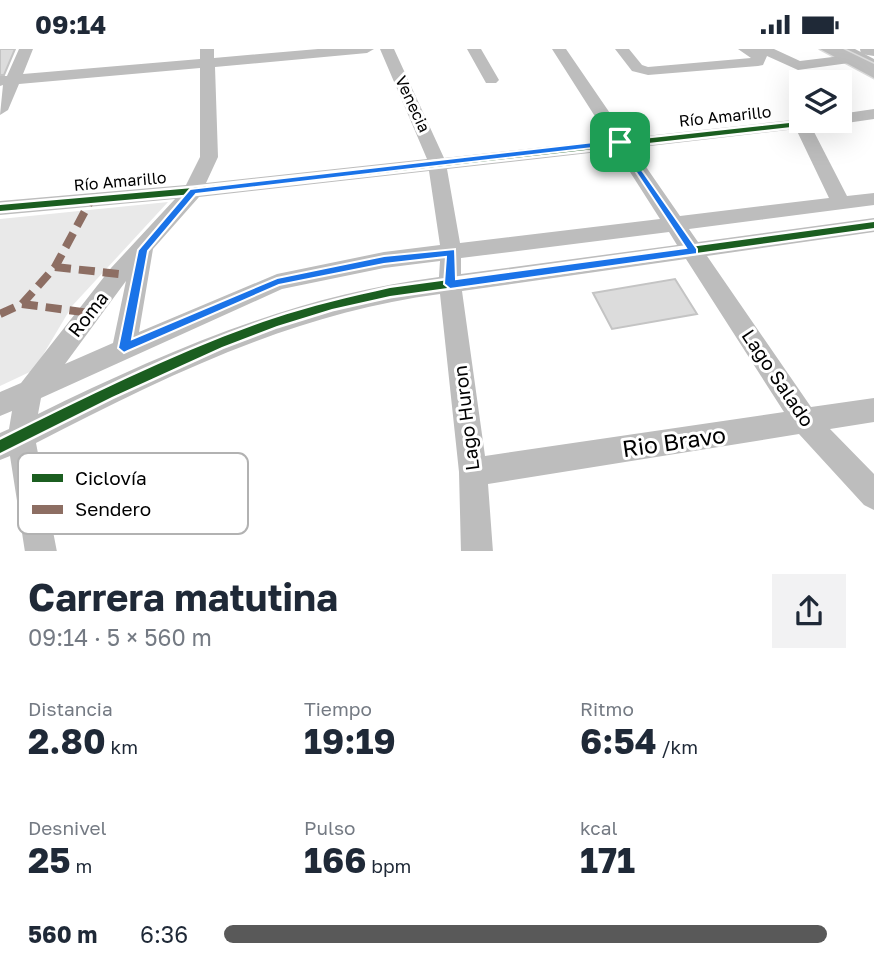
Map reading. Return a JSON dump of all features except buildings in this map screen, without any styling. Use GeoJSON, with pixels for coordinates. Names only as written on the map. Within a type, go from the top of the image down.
{"type":"FeatureCollection","features":[{"type":"Feature","properties":{"kind":"main road"},"geometry":{"type":"LineString","coordinates":[[829,49],[865,53],[874,72]]}},
{"type":"Feature","properties":{"kind":"street"},"geometry":{"type":"LineString","coordinates":[[0,110],[6,80],[26,49]]}},
{"type":"Feature","properties":{"kind":"street"},"geometry":{"type":"LineString","coordinates":[[6,80],[207,56],[367,49]]}},
{"type":"Feature","properties":{"kind":"street","name":"Venecia"},"geometry":{"type":"LineString","coordinates":[[387,49],[428,137],[437,163],[452,252],[450,284]]}},
{"type":"Feature","properties":{"kind":"street"},"geometry":{"type":"LineString","coordinates":[[474,49],[491,80]]}},
{"type":"Feature","properties":{"kind":"street","name":"Lago Salado"},"geometry":{"type":"LineString","coordinates":[[559,49],[806,423],[874,495]]}},
{"type":"Feature","properties":{"kind":"street"},"geometry":{"type":"LineString","coordinates":[[622,49],[637,68],[648,71],[758,62],[761,58],[745,49]]}},
{"type":"Feature","properties":{"kind":"street"},"geometry":{"type":"LineString","coordinates":[[763,49],[798,66],[865,53]]}},
{"type":"Feature","properties":{"kind":"street","name":"Roma"},"geometry":{"type":"LineString","coordinates":[[29,392],[119,274],[194,191],[209,157],[207,56]]}},
{"type":"Feature","properties":{"kind":"street"},"geometry":{"type":"LineString","coordinates":[[852,117],[874,114]]}},
{"type":"Feature","properties":{"kind":"street","name":"Río Amarillo"},"geometry":{"type":"LineString","coordinates":[[0,208],[194,191],[789,125]]}},
{"type":"Feature","properties":{"kind":"street"},"geometry":{"type":"LineString","coordinates":[[809,133],[841,203]]}},
{"type":"Feature","properties":{"kind":"street"},"geometry":{"type":"LineString","coordinates":[[0,404],[277,282],[384,260],[874,199]]}},
{"type":"Feature","properties":{"kind":"street"},"geometry":{"type":"LineString","coordinates":[[11,441],[239,334],[307,311],[399,288],[450,284],[874,225]]}},
{"type":"Feature","properties":{"kind":"street"},"geometry":{"type":"LineString","coordinates":[[124,348],[143,250]]}},
{"type":"Feature","properties":{"kind":"street","name":"Lago Huron"},"geometry":{"type":"LineString","coordinates":[[450,284],[473,472],[477,551]]}},
{"type":"Feature","properties":{"kind":"street"},"geometry":{"type":"LineString","coordinates":[[18,467],[11,441],[29,392]]}},
{"type":"Feature","properties":{"kind":"street","name":"Rio Bravo"},"geometry":{"type":"LineString","coordinates":[[473,472],[806,423],[874,410]]}},
{"type":"Feature","properties":{"kind":"street"},"geometry":{"type":"LineString","coordinates":[[36,534],[41,551]]}},
{"type":"Feature","properties":{"kind":"shaded area"},"geometry":{"type":"Polygon","coordinates":[[[168,202],[72,306],[34,370],[0,386],[0,219],[168,202]]]}},
{"type":"Feature","properties":{"kind":"waterway"},"geometry":{"type":"LineString","coordinates":[[845,49],[874,64]]}},
{"type":"Feature","properties":{"kind":"marked path"},"geometry":{"type":"LineString","coordinates":[[22,304],[55,267],[92,198]]}},
{"type":"Feature","properties":{"kind":"marked path"},"geometry":{"type":"LineString","coordinates":[[55,267],[119,274]]}},
{"type":"Feature","properties":{"kind":"marked path"},"geometry":{"type":"LineString","coordinates":[[0,314],[22,304],[90,313]]}},
{"type":"Feature","properties":{"kind":"cycle path"},"geometry":{"type":"LineString","coordinates":[[0,208],[193,191],[789,125]]}},
{"type":"Feature","properties":{"kind":"cycle path"},"geometry":{"type":"LineString","coordinates":[[0,447],[108,393],[218,344],[332,305],[390,292],[874,225]]}},
{"type":"Feature","properties":{"kind":"route"},"geometry":{"type":"LineString","coordinates":[[620,142],[693,251],[450,284],[452,252],[384,260],[277,282],[124,348],[143,250],[194,191],[620,142]]}}]}
